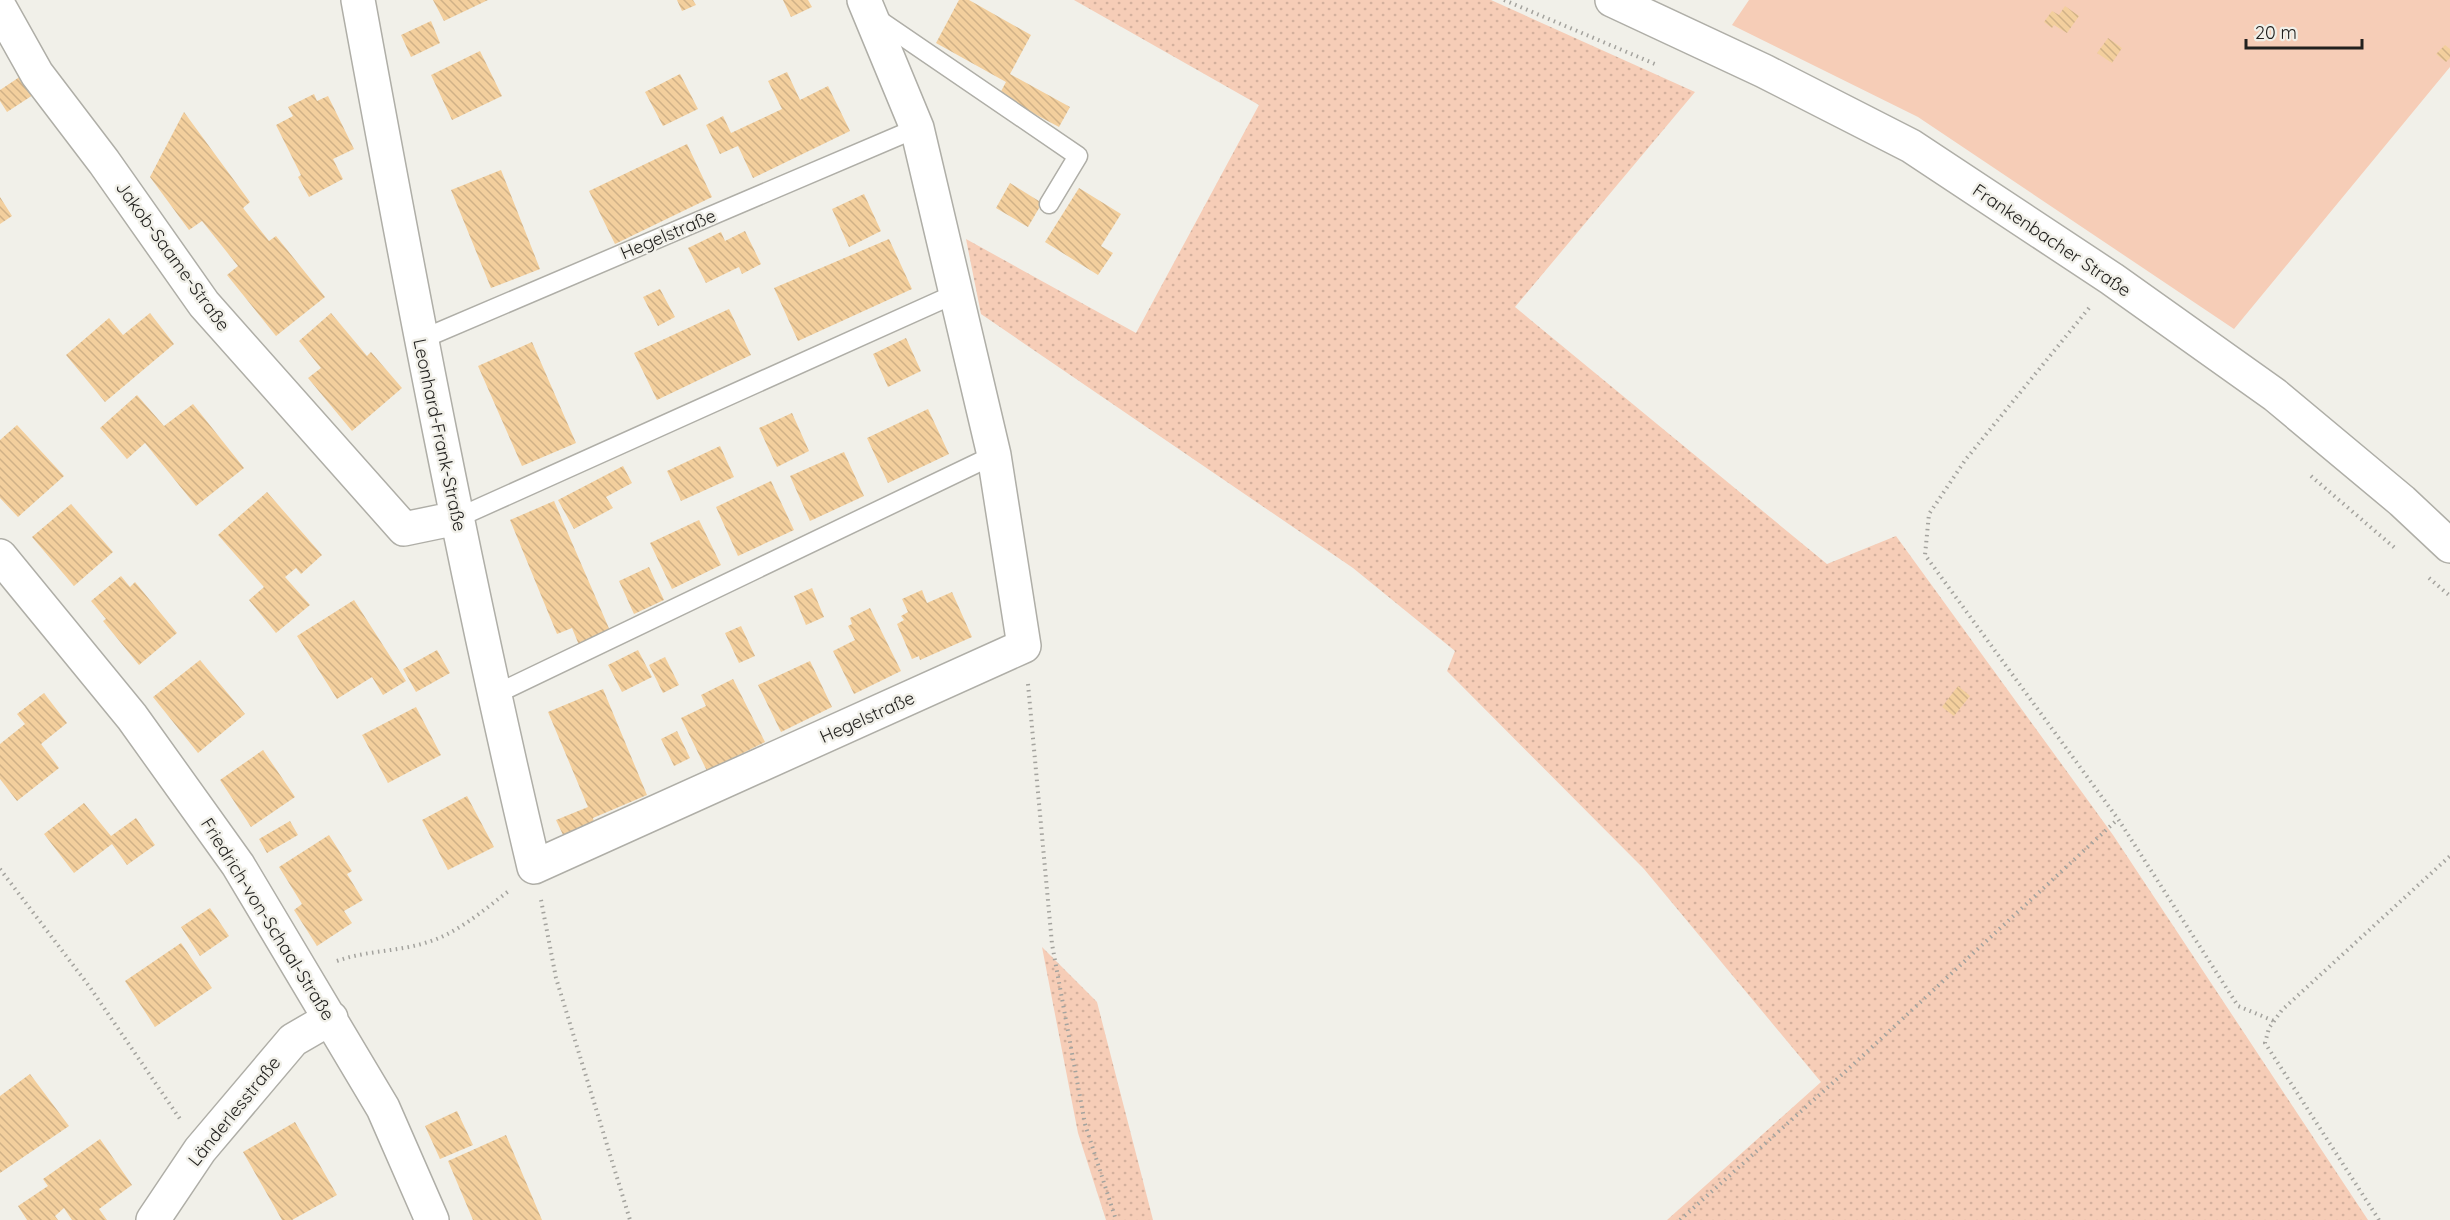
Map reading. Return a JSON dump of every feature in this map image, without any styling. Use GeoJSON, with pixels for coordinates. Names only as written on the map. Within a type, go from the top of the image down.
{"type":"FeatureCollection","features":[{"type":"Feature","properties":{"kind":"street","name":"Leonhard-Frank-Straße"},"geometry":{"type":"LineString","coordinates":[[358,0],[420,340],[494,695],[534,867]]}},
{"type":"Feature","properties":{"kind":"street","name":"Frankenbacher Straße"},"geometry":{"type":"LineString","coordinates":[[1612,0],[1764,70],[1911,146],[2112,279],[2276,395],[2402,501],[2450,546]]}},
{"type":"Feature","properties":{"kind":"street","name":"Jakob-Saame-Straße"},"geometry":{"type":"LineString","coordinates":[[0,8],[38,74],[104,162],[204,304],[404,529],[457,518]]}},
{"type":"Feature","properties":{"kind":"street"},"geometry":{"type":"LineString","coordinates":[[868,8],[917,128],[994,455],[1024,646]]}},
{"type":"Feature","properties":{"kind":"street","name":"Friedrich-von-Schaal-Straße"},"geometry":{"type":"LineString","coordinates":[[0,556],[132,717],[238,865],[383,1108],[432,1220]]}},
{"type":"Feature","properties":{"kind":"street","name":"Hegelstraße"},"geometry":{"type":"LineString","coordinates":[[534,867],[1024,646]]}},
{"type":"Feature","properties":{"kind":"street","name":"Länderlesstraße"},"geometry":{"type":"LineString","coordinates":[[153,1220],[200,1150],[293,1040],[331,1018]]}},
{"type":"Feature","properties":{"kind":"lane"},"geometry":{"type":"LineString","coordinates":[[868,8],[1077,156],[1049,204]]}},
{"type":"Feature","properties":{"kind":"lane","name":"Hegelstraße"},"geometry":{"type":"LineString","coordinates":[[420,340],[917,128]]}},
{"type":"Feature","properties":{"kind":"lane"},"geometry":{"type":"LineString","coordinates":[[457,518],[957,292]]}},
{"type":"Feature","properties":{"kind":"lane"},"geometry":{"type":"LineString","coordinates":[[494,695],[994,455]]}},
{"type":"Feature","properties":{"kind":"path"},"geometry":{"type":"LineString","coordinates":[[1504,0],[1656,64]]}},
{"type":"Feature","properties":{"kind":"path"},"geometry":{"type":"LineString","coordinates":[[2092,303],[1966,459],[1929,514],[1925,555],[2118,819],[2238,1006],[2274,1021]]}},
{"type":"Feature","properties":{"kind":"path"},"geometry":{"type":"LineString","coordinates":[[2301,468],[2398,551]]}},
{"type":"Feature","properties":{"kind":"path"},"geometry":{"type":"LineString","coordinates":[[2424,573],[2450,596]]}},
{"type":"Feature","properties":{"kind":"path"},"geometry":{"type":"LineString","coordinates":[[1024,646],[1052,944],[1085,1124],[1116,1220]]}},
{"type":"Feature","properties":{"kind":"path"},"geometry":{"type":"LineString","coordinates":[[1680,1220],[1857,1061],[2118,819]]}},
{"type":"Feature","properties":{"kind":"path"},"geometry":{"type":"LineString","coordinates":[[2379,1220],[2265,1043],[2274,1021],[2450,856]]}},
{"type":"Feature","properties":{"kind":"path"},"geometry":{"type":"LineString","coordinates":[[305,975],[356,954],[429,942],[478,915],[519,883],[534,867]]}},
{"type":"Feature","properties":{"kind":"path"},"geometry":{"type":"LineString","coordinates":[[534,867],[556,978],[630,1220]]}},
{"type":"Feature","properties":{"kind":"path"},"geometry":{"type":"LineString","coordinates":[[0,869],[89,986],[200,1150]]}},
{"type":"Feature","properties":{"kind":"shaded area"},"geometry":{"type":"Polygon","coordinates":[[[1074,0],[1491,0],[1695,92],[1515,307],[1827,564],[1896,536],[2113,835],[2368,1220],[1667,1220],[1821,1082],[1644,869],[1447,671],[1455,651],[1353,568],[981,314],[966,239],[1136,333],[1259,105],[1074,0]]]}},
{"type":"Feature","properties":{"kind":"shaded area"},"geometry":{"type":"Polygon","coordinates":[[[1749,0],[2450,0],[2450,67],[2234,329],[1918,117],[1732,25],[1749,0]]]}},
{"type":"Feature","properties":{"kind":"shaded area"},"geometry":{"type":"Polygon","coordinates":[[[1042,947],[1097,1002],[1153,1220],[1106,1220],[1078,1133],[1042,947]]]}},
{"type":"Feature","properties":{"kind":"building"},"geometry":{"type":"Polygon","coordinates":[[[433,0],[488,0],[444,21],[433,0]]]}},
{"type":"Feature","properties":{"kind":"building"},"geometry":{"type":"Polygon","coordinates":[[[677,0],[693,0],[696,5],[682,11],[677,0]]]}},
{"type":"Feature","properties":{"kind":"building"},"geometry":{"type":"Polygon","coordinates":[[[783,0],[808,0],[812,7],[791,17],[783,0]]]}},
{"type":"Feature","properties":{"kind":"building"},"geometry":{"type":"Polygon","coordinates":[[[959,0],[969,0],[1031,35],[1010,74],[1070,107],[1059,127],[999,95],[1006,82],[936,43],[959,0]]]}},
{"type":"Feature","properties":{"kind":"building"},"geometry":{"type":"Polygon","coordinates":[[[2065,6],[2079,16],[2067,33],[2054,25],[2052,28],[2044,22],[2052,11],[2059,15],[2065,6]]]}},
{"type":"Feature","properties":{"kind":"building"},"geometry":{"type":"Polygon","coordinates":[[[431,21],[440,43],[411,57],[401,35],[431,21]]]}},
{"type":"Feature","properties":{"kind":"building"},"geometry":{"type":"Polygon","coordinates":[[[2108,38],[2122,48],[2112,63],[2097,53],[2108,38]]]}},
{"type":"Feature","properties":{"kind":"building"},"geometry":{"type":"Polygon","coordinates":[[[2445,45],[2450,49],[2450,58],[2446,62],[2436,54],[2445,45]]]}},
{"type":"Feature","properties":{"kind":"building"},"geometry":{"type":"Polygon","coordinates":[[[480,51],[502,96],[452,120],[431,75],[480,51]]]}},
{"type":"Feature","properties":{"kind":"building"},"geometry":{"type":"Polygon","coordinates":[[[787,72],[800,100],[828,86],[850,131],[753,178],[738,146],[720,154],[706,125],[723,116],[731,133],[782,109],[768,81],[787,72]]]}},
{"type":"Feature","properties":{"kind":"building"},"geometry":{"type":"Polygon","coordinates":[[[680,74],[698,109],[663,126],[645,92],[680,74]]]}},
{"type":"Feature","properties":{"kind":"building"},"geometry":{"type":"Polygon","coordinates":[[[21,76],[33,95],[7,112],[0,101],[0,90],[21,76]]]}},
{"type":"Feature","properties":{"kind":"building"},"geometry":{"type":"Polygon","coordinates":[[[314,94],[317,101],[328,96],[354,149],[333,159],[343,179],[309,197],[298,177],[301,175],[276,125],[293,116],[288,107],[314,94]]]}},
{"type":"Feature","properties":{"kind":"building"},"geometry":{"type":"Polygon","coordinates":[[[184,112],[250,202],[243,208],[269,241],[276,236],[325,297],[276,336],[227,275],[238,266],[202,221],[189,230],[150,177],[184,112]]]}},
{"type":"Feature","properties":{"kind":"building"},"geometry":{"type":"Polygon","coordinates":[[[687,144],[712,197],[615,244],[589,191],[687,144]]]}},
{"type":"Feature","properties":{"kind":"building"},"geometry":{"type":"Polygon","coordinates":[[[501,170],[540,269],[491,288],[451,190],[501,170]]]}},
{"type":"Feature","properties":{"kind":"building"},"geometry":{"type":"Polygon","coordinates":[[[1010,183],[1042,203],[1028,227],[996,208],[1010,183]]]}},
{"type":"Feature","properties":{"kind":"building"},"geometry":{"type":"Polygon","coordinates":[[[1079,188],[1121,214],[1101,246],[1113,253],[1098,275],[1045,242],[1079,188]]]}},
{"type":"Feature","properties":{"kind":"building"},"geometry":{"type":"Polygon","coordinates":[[[864,194],[881,231],[849,247],[832,209],[864,194]]]}},
{"type":"Feature","properties":{"kind":"building"},"geometry":{"type":"Polygon","coordinates":[[[0,197],[12,216],[0,224],[0,197]]]}},
{"type":"Feature","properties":{"kind":"building"},"geometry":{"type":"Polygon","coordinates":[[[745,231],[761,264],[742,274],[739,267],[706,283],[688,248],[721,232],[725,241],[745,231]]]}},
{"type":"Feature","properties":{"kind":"building"},"geometry":{"type":"Polygon","coordinates":[[[889,239],[912,289],[798,341],[774,288],[889,239]]]}},
{"type":"Feature","properties":{"kind":"building"},"geometry":{"type":"Polygon","coordinates":[[[660,289],[675,317],[658,326],[643,297],[660,289]]]}},
{"type":"Feature","properties":{"kind":"building"},"geometry":{"type":"Polygon","coordinates":[[[729,309],[751,355],[657,400],[634,353],[729,309]]]}},
{"type":"Feature","properties":{"kind":"building"},"geometry":{"type":"Polygon","coordinates":[[[150,313],[174,344],[105,402],[66,355],[109,318],[123,335],[150,313]]]}},
{"type":"Feature","properties":{"kind":"building"},"geometry":{"type":"Polygon","coordinates":[[[331,313],[367,356],[371,352],[402,388],[352,431],[308,378],[321,368],[299,341],[331,313]]]}},
{"type":"Feature","properties":{"kind":"building"},"geometry":{"type":"Polygon","coordinates":[[[906,338],[921,371],[888,387],[873,354],[906,338]]]}},
{"type":"Feature","properties":{"kind":"building"},"geometry":{"type":"Polygon","coordinates":[[[532,342],[576,443],[522,466],[478,366],[532,342]]]}},
{"type":"Feature","properties":{"kind":"building"},"geometry":{"type":"Polygon","coordinates":[[[137,395],[164,426],[193,404],[244,468],[196,506],[145,443],[127,459],[100,428],[137,395]]]}},
{"type":"Feature","properties":{"kind":"building"},"geometry":{"type":"Polygon","coordinates":[[[928,409],[949,454],[888,483],[867,438],[928,409]]]}},
{"type":"Feature","properties":{"kind":"building"},"geometry":{"type":"Polygon","coordinates":[[[792,413],[809,451],[777,467],[759,428],[792,413]]]}},
{"type":"Feature","properties":{"kind":"building"},"geometry":{"type":"Polygon","coordinates":[[[17,425],[64,476],[18,517],[0,498],[0,440],[17,425]]]}},
{"type":"Feature","properties":{"kind":"building"},"geometry":{"type":"Polygon","coordinates":[[[720,446],[734,477],[681,501],[667,471],[720,446]]]}},
{"type":"Feature","properties":{"kind":"building"},"geometry":{"type":"Polygon","coordinates":[[[844,452],[864,496],[810,521],[790,476],[844,452]]]}},
{"type":"Feature","properties":{"kind":"building"},"geometry":{"type":"Polygon","coordinates":[[[623,466],[632,483],[606,497],[613,508],[574,529],[558,500],[623,466]]]}},
{"type":"Feature","properties":{"kind":"building"},"geometry":{"type":"Polygon","coordinates":[[[771,481],[794,530],[738,556],[716,507],[771,481]]]}},
{"type":"Feature","properties":{"kind":"building"},"geometry":{"type":"Polygon","coordinates":[[[267,492],[322,555],[301,574],[296,568],[285,577],[310,605],[276,633],[249,600],[264,587],[218,535],[267,492]]]}},
{"type":"Feature","properties":{"kind":"building"},"geometry":{"type":"Polygon","coordinates":[[[554,501],[611,633],[579,645],[572,628],[557,634],[510,520],[554,501]]]}},
{"type":"Feature","properties":{"kind":"building"},"geometry":{"type":"Polygon","coordinates":[[[71,504],[113,552],[74,586],[32,537],[71,504]]]}},
{"type":"Feature","properties":{"kind":"building"},"geometry":{"type":"Polygon","coordinates":[[[699,520],[721,565],[672,589],[650,543],[699,520]]]}},
{"type":"Feature","properties":{"kind":"building"},"geometry":{"type":"Polygon","coordinates":[[[649,567],[664,600],[634,614],[619,581],[649,567]]]}},
{"type":"Feature","properties":{"kind":"building"},"geometry":{"type":"Polygon","coordinates":[[[121,576],[130,587],[135,582],[177,633],[139,665],[103,621],[106,619],[91,601],[121,576]]]}},
{"type":"Feature","properties":{"kind":"building"},"geometry":{"type":"Polygon","coordinates":[[[812,588],[824,617],[806,625],[794,596],[812,588]]]}},
{"type":"Feature","properties":{"kind":"building"},"geometry":{"type":"Polygon","coordinates":[[[922,590],[927,603],[952,592],[972,637],[920,660],[919,656],[912,659],[897,624],[904,620],[901,616],[908,612],[902,599],[922,590]]]}},
{"type":"Feature","properties":{"kind":"building"},"geometry":{"type":"Polygon","coordinates":[[[354,600],[406,681],[383,695],[372,677],[337,699],[297,636],[354,600]]]}},
{"type":"Feature","properties":{"kind":"building"},"geometry":{"type":"Polygon","coordinates":[[[870,608],[901,671],[854,694],[833,651],[855,640],[848,626],[852,624],[850,618],[870,608]]]}},
{"type":"Feature","properties":{"kind":"building"},"geometry":{"type":"Polygon","coordinates":[[[741,626],[755,656],[739,663],[725,633],[741,626]]]}},
{"type":"Feature","properties":{"kind":"building"},"geometry":{"type":"Polygon","coordinates":[[[437,650],[450,673],[416,692],[403,669],[437,650]]]}},
{"type":"Feature","properties":{"kind":"building"},"geometry":{"type":"Polygon","coordinates":[[[638,650],[652,677],[622,692],[608,665],[638,650]]]}},
{"type":"Feature","properties":{"kind":"building"},"geometry":{"type":"Polygon","coordinates":[[[665,657],[679,685],[663,693],[649,665],[665,657]]]}},
{"type":"Feature","properties":{"kind":"building"},"geometry":{"type":"Polygon","coordinates":[[[200,660],[245,714],[198,753],[153,697],[200,660]]]}},
{"type":"Feature","properties":{"kind":"building"},"geometry":{"type":"Polygon","coordinates":[[[810,661],[832,707],[781,732],[758,685],[810,661]]]}},
{"type":"Feature","properties":{"kind":"building"},"geometry":{"type":"Polygon","coordinates":[[[733,679],[765,742],[707,771],[681,718],[706,706],[701,695],[733,679]]]}},
{"type":"Feature","properties":{"kind":"building"},"geometry":{"type":"Polygon","coordinates":[[[1958,686],[1970,696],[1954,716],[1942,707],[1958,686]]]}},
{"type":"Feature","properties":{"kind":"building"},"geometry":{"type":"Polygon","coordinates":[[[603,689],[647,795],[593,818],[594,824],[564,837],[556,820],[588,807],[548,712],[603,689]]]}},
{"type":"Feature","properties":{"kind":"building"},"geometry":{"type":"Polygon","coordinates":[[[44,693],[67,723],[41,744],[59,768],[17,801],[0,779],[0,744],[25,724],[17,714],[44,693]]]}},
{"type":"Feature","properties":{"kind":"building"},"geometry":{"type":"Polygon","coordinates":[[[416,707],[441,755],[388,783],[362,735],[416,707]]]}},
{"type":"Feature","properties":{"kind":"building"},"geometry":{"type":"Polygon","coordinates":[[[677,731],[690,758],[674,766],[661,739],[677,731]]]}},
{"type":"Feature","properties":{"kind":"building"},"geometry":{"type":"Polygon","coordinates":[[[263,750],[295,797],[251,827],[220,780],[263,750]]]}},
{"type":"Feature","properties":{"kind":"building"},"geometry":{"type":"Polygon","coordinates":[[[467,796],[494,847],[448,870],[422,820],[467,796]]]}},
{"type":"Feature","properties":{"kind":"building"},"geometry":{"type":"Polygon","coordinates":[[[84,803],[111,836],[136,818],[155,845],[127,865],[112,844],[74,873],[44,834],[84,803]]]}},
{"type":"Feature","properties":{"kind":"building"},"geometry":{"type":"Polygon","coordinates":[[[290,821],[298,835],[267,853],[259,839],[290,821]]]}},
{"type":"Feature","properties":{"kind":"building"},"geometry":{"type":"Polygon","coordinates":[[[329,835],[352,871],[347,874],[363,900],[344,911],[352,923],[317,946],[294,910],[302,904],[279,867],[329,835]]]}},
{"type":"Feature","properties":{"kind":"building"},"geometry":{"type":"Polygon","coordinates":[[[210,908],[229,936],[200,956],[181,927],[210,908]]]}},
{"type":"Feature","properties":{"kind":"building"},"geometry":{"type":"Polygon","coordinates":[[[181,943],[212,988],[155,1027],[125,981],[181,943]]]}},
{"type":"Feature","properties":{"kind":"building"},"geometry":{"type":"Polygon","coordinates":[[[30,1074],[69,1126],[0,1173],[0,1096],[30,1074]]]}},
{"type":"Feature","properties":{"kind":"building"},"geometry":{"type":"Polygon","coordinates":[[[457,1111],[473,1145],[440,1159],[425,1126],[457,1111]]]}},
{"type":"Feature","properties":{"kind":"building"},"geometry":{"type":"Polygon","coordinates":[[[295,1122],[337,1195],[292,1220],[282,1220],[243,1152],[295,1122]]]}},
{"type":"Feature","properties":{"kind":"building"},"geometry":{"type":"Polygon","coordinates":[[[506,1135],[542,1220],[473,1220],[448,1161],[506,1135]]]}},
{"type":"Feature","properties":{"kind":"building"},"geometry":{"type":"Polygon","coordinates":[[[100,1139],[132,1185],[99,1209],[107,1220],[72,1220],[64,1208],[55,1216],[58,1220],[27,1220],[18,1206],[48,1186],[43,1179],[100,1139]]]}}]}
